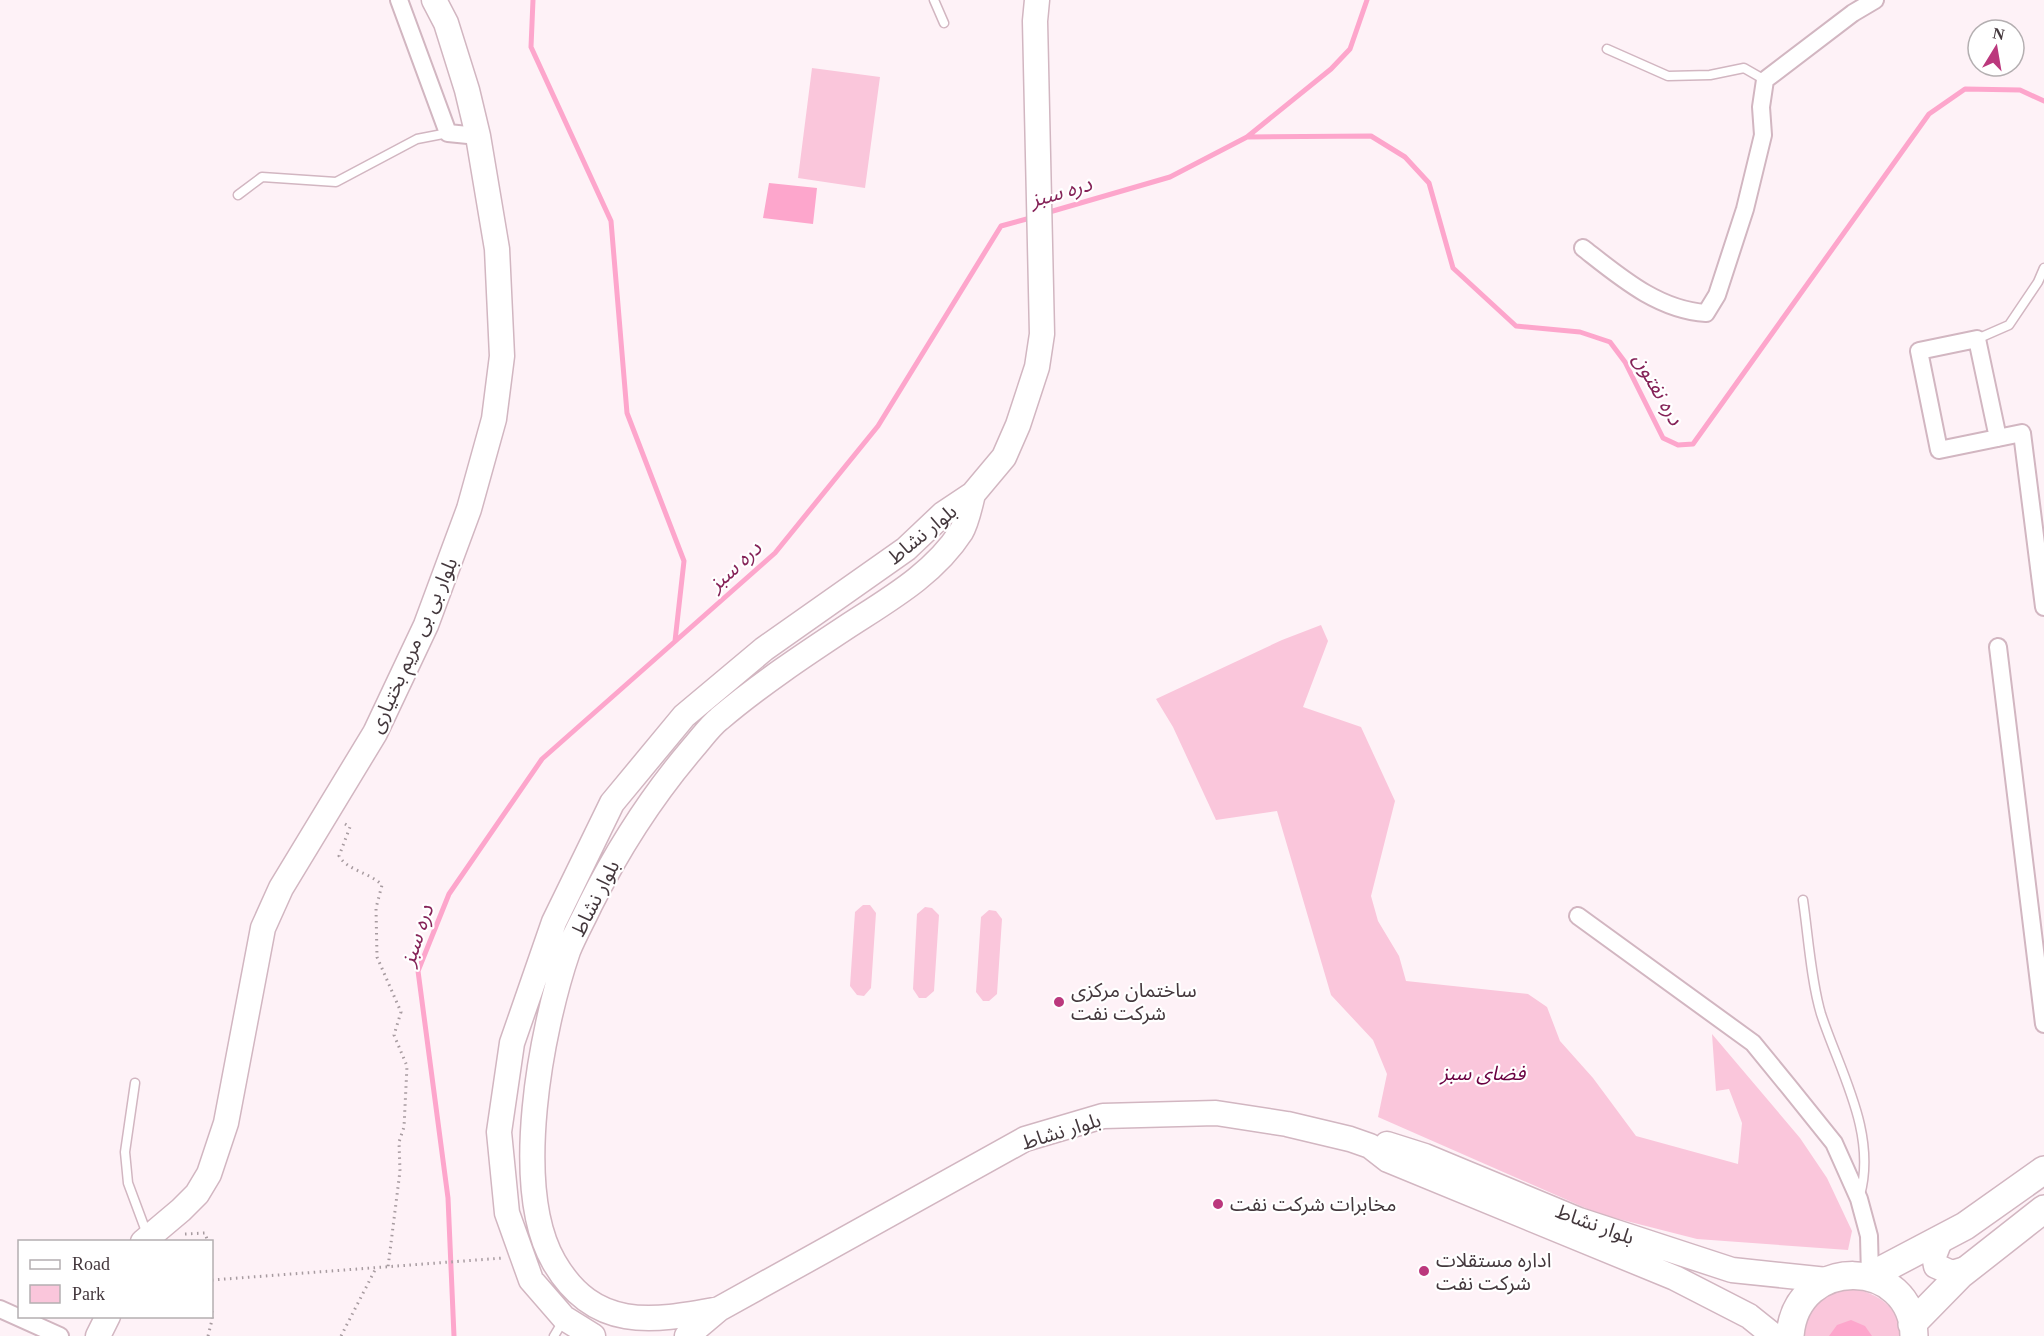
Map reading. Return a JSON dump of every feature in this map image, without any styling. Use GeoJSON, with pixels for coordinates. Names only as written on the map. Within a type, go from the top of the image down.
{"type":"FeatureCollection","features":[{"type":"Feature","properties":{"kind":"main road","name":"بلوار بی بی مریم بختیاری"},"geometry":{"type":"LineString","coordinates":[[145,1239],[197,1194],[209,1174],[226,1123],[263,928],[281,888],[328,814],[375,733],[426,625],[469,509],[494,419],[502,356],[497,249],[478,136],[446,23],[434,0]]}},
{"type":"Feature","properties":{"kind":"main road","name":"بلوار نشاط"},"geometry":{"type":"LineString","coordinates":[[593,1336],[559,1327],[531,1280],[507,1213],[499,1132],[512,1043],[554,922],[612,802],[684,716],[764,649],[906,549],[943,514],[973,494],[1004,457],[1018,425],[1037,367],[1042,334],[1034,7]]}},
{"type":"Feature","properties":{"kind":"main road","name":"بلوار نشاط"},"geometry":{"type":"LineString","coordinates":[[719,1309],[665,1319],[631,1318],[598,1307],[567,1286],[550,1255],[538,1221],[532,1151],[542,1046],[569,950],[609,867],[665,781],[716,720],[797,660],[901,591],[928,570],[962,531],[973,494]]}},
{"type":"Feature","properties":{"kind":"main road","name":"بلوار نشاط"},"geometry":{"type":"LineString","coordinates":[[687,1336],[719,1309],[1025,1139],[1103,1116],[1216,1113],[1287,1124],[1370,1146],[1385,1144],[1425,1156],[1579,1220],[1732,1270],[1827,1280]]}},
{"type":"Feature","properties":{"kind":"main road","name":"بلوار نشاط"},"geometry":{"type":"LineString","coordinates":[[1370,1146],[1388,1160],[1675,1278],[1749,1316],[1774,1336]]}},
{"type":"Feature","properties":{"kind":"main road"},"geometry":{"type":"LineString","coordinates":[[1790,1336],[1792,1318],[1804,1296],[1827,1280],[1841,1276],[1870,1276],[1965,1226],[2044,1170]]}},
{"type":"Feature","properties":{"kind":"main road"},"geometry":{"type":"LineString","coordinates":[[1913,1330],[1969,1268],[2044,1209]]}},
{"type":"Feature","properties":{"kind":"main road"},"geometry":{"type":"LineString","coordinates":[[1941,1238],[1934,1256],[1936,1266],[1952,1273],[1969,1268]]}},
{"type":"Feature","properties":{"kind":"main road"},"geometry":{"type":"LineString","coordinates":[[1870,1276],[1897,1294],[1907,1308],[1913,1330]]}},
{"type":"Feature","properties":{"kind":"main road"},"geometry":{"type":"LineString","coordinates":[[98,1336],[107,1318]]}},
{"type":"Feature","properties":{"kind":"street"},"geometry":{"type":"LineString","coordinates":[[399,0],[448,133],[478,136]]}},
{"type":"Feature","properties":{"kind":"street"},"geometry":{"type":"LineString","coordinates":[[1583,248],[1647,295],[1684,312],[1706,313],[1717,295],[1745,209],[1762,135],[1761,107],[1765,80],[1853,13],[1875,0]]}},
{"type":"Feature","properties":{"kind":"street"},"geometry":{"type":"LineString","coordinates":[[1998,438],[1977,339],[1919,351],[1939,450],[1998,438],[2022,433],[2044,607]]}},
{"type":"Feature","properties":{"kind":"street"},"geometry":{"type":"LineString","coordinates":[[1998,647],[2038,930],[2044,1024]]}},
{"type":"Feature","properties":{"kind":"street"},"geometry":{"type":"LineString","coordinates":[[1578,916],[1753,1043],[1834,1143],[1859,1199],[1869,1236],[1870,1276]]}},
{"type":"Feature","properties":{"kind":"street"},"geometry":{"type":"LineString","coordinates":[[0,1309],[18,1317]]}},
{"type":"Feature","properties":{"kind":"street"},"geometry":{"type":"LineString","coordinates":[[20,1318],[60,1336]]}},
{"type":"Feature","properties":{"kind":"lane"},"geometry":{"type":"LineString","coordinates":[[934,0],[944,23]]}},
{"type":"Feature","properties":{"kind":"lane"},"geometry":{"type":"LineString","coordinates":[[1607,49],[1668,76],[1710,75],[1744,68],[1765,80]]}},
{"type":"Feature","properties":{"kind":"lane"},"geometry":{"type":"LineString","coordinates":[[238,195],[262,177],[336,182],[417,139],[448,133]]}},
{"type":"Feature","properties":{"kind":"lane"},"geometry":{"type":"LineString","coordinates":[[1977,339],[2009,325],[2038,282],[2044,268]]}},
{"type":"Feature","properties":{"kind":"lane"},"geometry":{"type":"LineString","coordinates":[[1803,900],[1820,1012],[1861,1130],[1865,1175],[1859,1199]]}},
{"type":"Feature","properties":{"kind":"lane"},"geometry":{"type":"LineString","coordinates":[[135,1083],[125,1152],[128,1183],[145,1239]]}},
{"type":"Feature","properties":{"kind":"path"},"geometry":{"type":"LineString","coordinates":[[328,814],[350,827],[339,856],[344,864],[372,875],[382,885],[376,908],[377,957],[393,988],[401,1011],[394,1035],[407,1066],[404,1127],[399,1142],[399,1183],[387,1267]]}},
{"type":"Feature","properties":{"kind":"path"},"geometry":{"type":"LineString","coordinates":[[213,1280],[508,1258]]}},
{"type":"Feature","properties":{"kind":"path"},"geometry":{"type":"LineString","coordinates":[[341,1336],[376,1268]]}},
{"type":"Feature","properties":{"kind":"path"},"geometry":{"type":"LineString","coordinates":[[208,1336],[212,1318]]}},
{"type":"Feature","properties":{"kind":"green space"},"geometry":{"type":"Polygon","coordinates":[[[812,68],[880,77],[865,188],[798,178],[812,68]]]}},
{"type":"Feature","properties":{"kind":"green space","name":"فضای سبز"},"geometry":{"type":"Polygon","coordinates":[[[1321,625],[1328,641],[1303,707],[1361,727],[1395,801],[1371,896],[1378,921],[1399,956],[1406,981],[1528,994],[1547,1007],[1560,1041],[1593,1078],[1636,1136],[1738,1164],[1742,1123],[1729,1089],[1716,1091],[1712,1034],[1800,1138],[1827,1178],[1852,1231],[1848,1250],[1697,1239],[1599,1214],[1378,1117],[1387,1074],[1373,1040],[1331,995],[1277,811],[1216,820],[1173,727],[1156,699],[1282,640],[1321,625]]]}},
{"type":"Feature","properties":{"kind":"green space"},"geometry":{"type":"Polygon","coordinates":[[[863,905],[870,905],[876,913],[871,988],[864,996],[857,995],[850,986],[855,912],[863,905]]]}},
{"type":"Feature","properties":{"kind":"green space"},"geometry":{"type":"Polygon","coordinates":[[[925,907],[932,908],[939,915],[934,991],[926,998],[919,998],[913,989],[917,914],[925,907]]]}},
{"type":"Feature","properties":{"kind":"green space"},"geometry":{"type":"Polygon","coordinates":[[[989,910],[996,911],[1002,919],[997,994],[989,1001],[983,1001],[976,992],[981,917],[989,910]]]}},
{"type":"Feature","properties":{"kind":"green space"},"geometry":{"type":"Polygon","coordinates":[[[1854,1289],[1872,1295],[1887,1304],[1897,1318],[1902,1336],[1802,1336],[1819,1302],[1833,1294],[1854,1289]]]}},
{"type":"Feature","properties":{"kind":"shaded area"},"geometry":{"type":"Polygon","coordinates":[[[769,183],[817,188],[813,224],[763,218],[769,183]]]}},
{"type":"Feature","properties":{"kind":"shaded area"},"geometry":{"type":"Polygon","coordinates":[[[1851,1320],[1865,1326],[1872,1336],[1829,1336],[1837,1325],[1851,1320]]]}},
{"type":"Feature","properties":{"kind":"waterway"},"geometry":{"type":"LineString","coordinates":[[533,0],[531,47],[611,221],[627,413],[684,561],[675,641]]}},
{"type":"Feature","properties":{"kind":"waterway","name":"دره سبز"},"geometry":{"type":"LineString","coordinates":[[1046,213],[1170,177],[1247,137],[1331,69],[1350,49],[1367,0]]}},
{"type":"Feature","properties":{"kind":"waterway","name":"دره نفتون"},"geometry":{"type":"LineString","coordinates":[[1247,137],[1371,136],[1405,157],[1429,183],[1453,268],[1516,326],[1580,332],[1610,342],[1625,362],[1663,438],[1678,445],[1693,444],[1929,114],[1965,89],[2020,90],[2044,101]]}},
{"type":"Feature","properties":{"kind":"waterway","name":"دره سبز"},"geometry":{"type":"LineString","coordinates":[[454,1336],[448,1198],[418,971],[449,894],[542,759],[775,553],[878,426],[1001,226],[1034,217]]}},
{"type":"Feature","properties":{"kind":"place","name":"ساختمان مرکزی شرکت نفت"},"geometry":{"type":"Point","coordinates":[1059,1002]}},
{"type":"Feature","properties":{"kind":"place","name":"مخابرات شرکت نفت"},"geometry":{"type":"Point","coordinates":[1218,1204]}},
{"type":"Feature","properties":{"kind":"place","name":"اداره مستقلات شرکت نفت"},"geometry":{"type":"Point","coordinates":[1424,1271]}}]}
